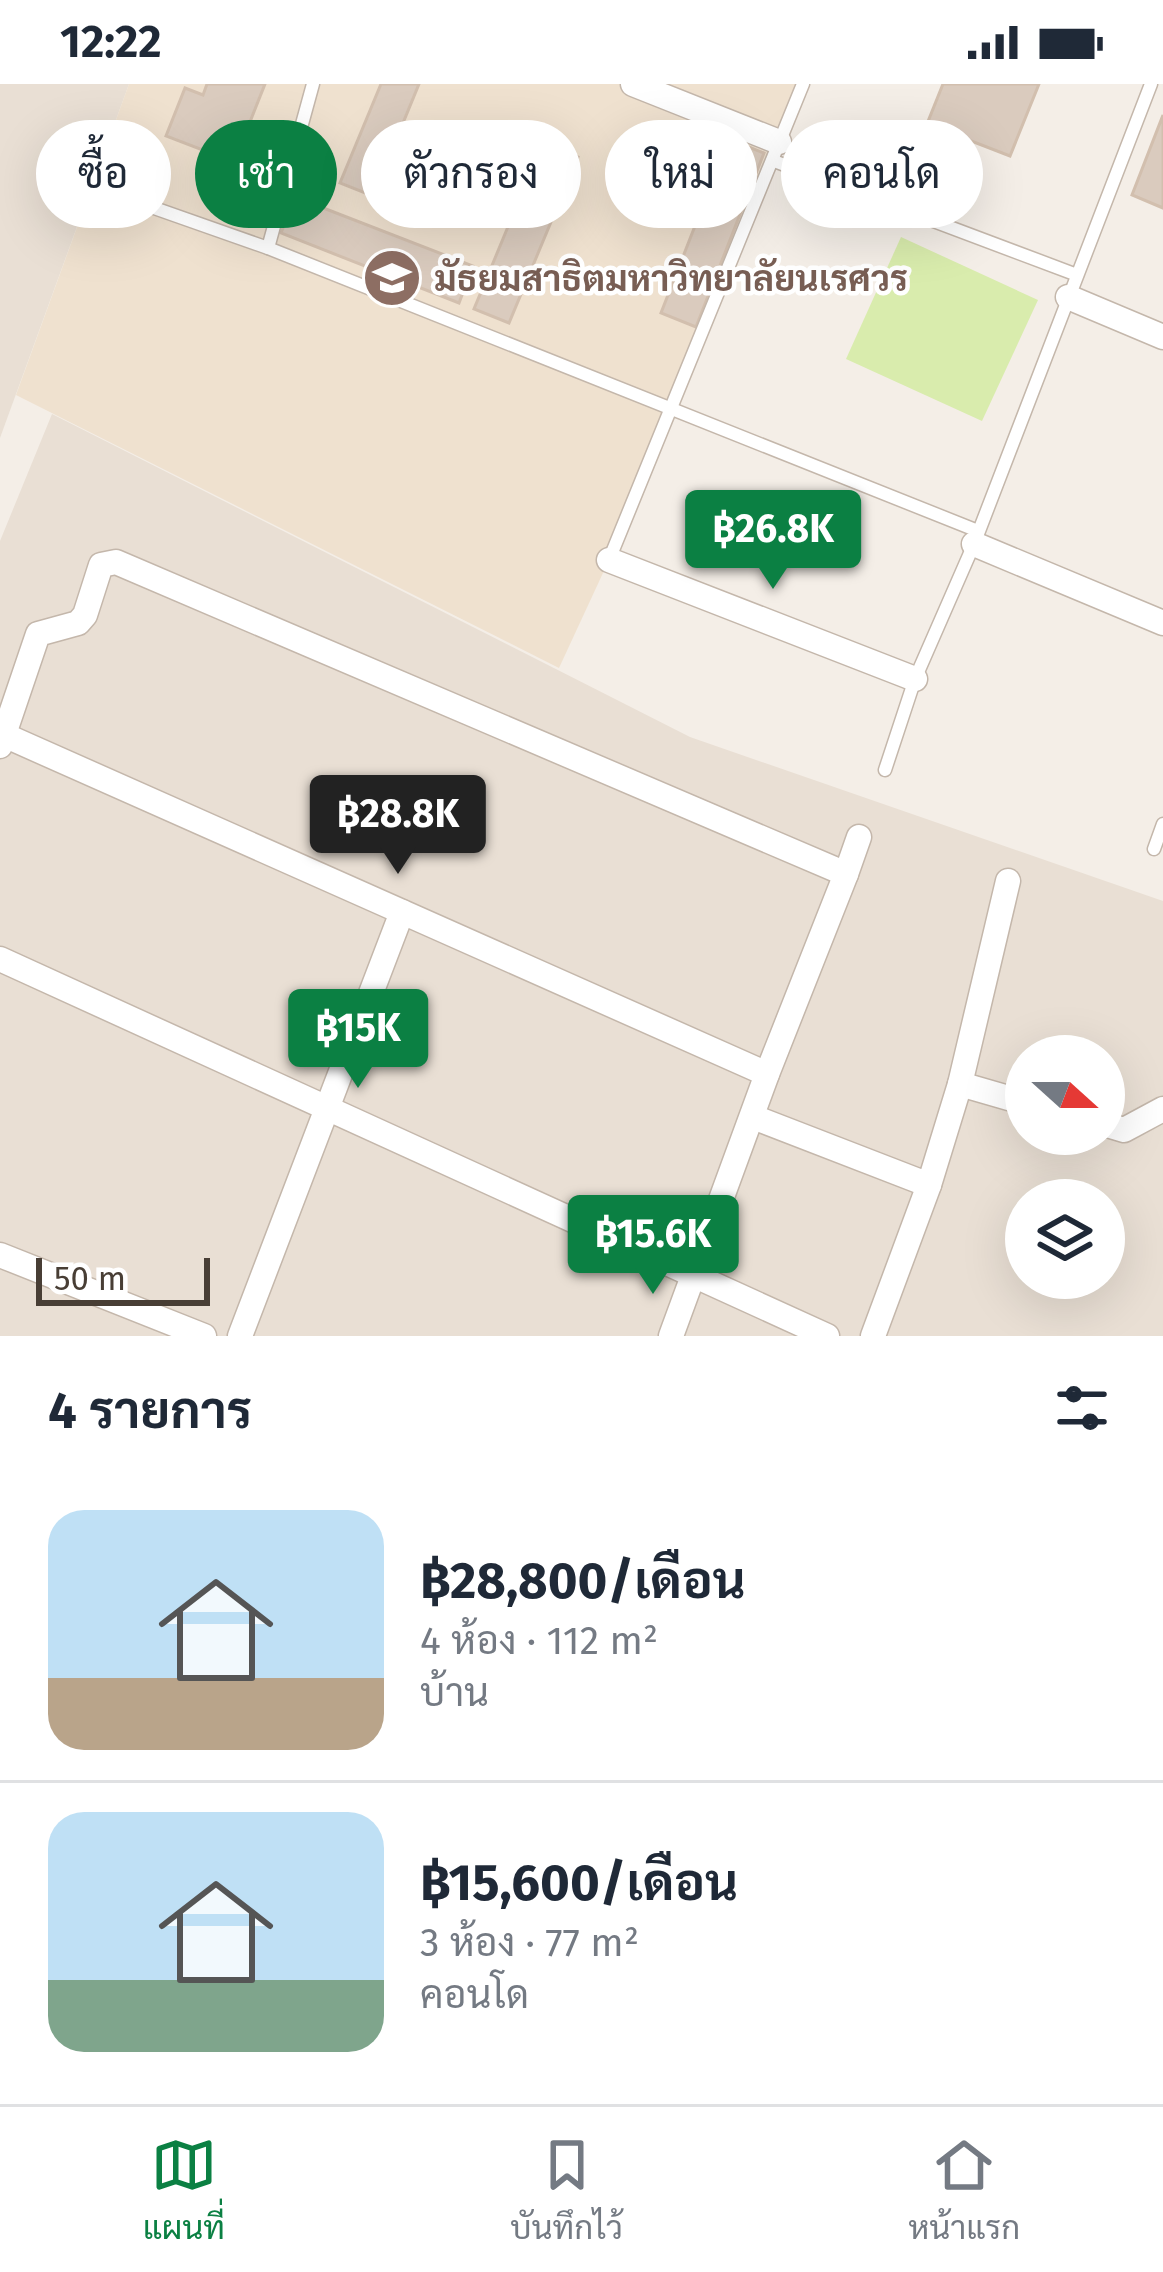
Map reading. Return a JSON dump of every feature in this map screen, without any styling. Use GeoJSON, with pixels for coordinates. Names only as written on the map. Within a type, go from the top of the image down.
{"type":"FeatureCollection","features":[{"type":"Feature","properties":{"kind":"street"},"geometry":{"type":"LineString","coordinates":[[633,84],[777,151]]}},
{"type":"Feature","properties":{"kind":"street"},"geometry":{"type":"LineString","coordinates":[[1072,286],[1163,337]]}},
{"type":"Feature","properties":{"kind":"street"},"geometry":{"type":"LineString","coordinates":[[976,537],[1163,623]]}},
{"type":"Feature","properties":{"kind":"street"},"geometry":{"type":"LineString","coordinates":[[609,560],[915,679]]}},
{"type":"Feature","properties":{"kind":"street"},"geometry":{"type":"LineString","coordinates":[[767,1074],[2,741],[38,634],[78,623],[86,615],[101,565],[116,562],[846,874]]}},
{"type":"Feature","properties":{"kind":"street"},"geometry":{"type":"LineString","coordinates":[[671,1336],[859,837]]}},
{"type":"Feature","properties":{"kind":"street"},"geometry":{"type":"LineString","coordinates":[[873,1336],[929,1185],[960,1084],[1008,881]]}},
{"type":"Feature","properties":{"kind":"street"},"geometry":{"type":"LineString","coordinates":[[240,1336],[402,912]]}},
{"type":"Feature","properties":{"kind":"street"},"geometry":{"type":"LineString","coordinates":[[0,959],[823,1335]]}},
{"type":"Feature","properties":{"kind":"street"},"geometry":{"type":"LineString","coordinates":[[960,1084],[1005,1096]]}},
{"type":"Feature","properties":{"kind":"street"},"geometry":{"type":"LineString","coordinates":[[1125,1129],[1163,1108]]}},
{"type":"Feature","properties":{"kind":"street"},"geometry":{"type":"LineString","coordinates":[[753,1117],[929,1185]]}},
{"type":"Feature","properties":{"kind":"street"},"geometry":{"type":"LineString","coordinates":[[0,1255],[204,1336]]}},
{"type":"Feature","properties":{"kind":"lane"},"geometry":{"type":"LineString","coordinates":[[268,248],[313,84]]}},
{"type":"Feature","properties":{"kind":"lane"},"geometry":{"type":"LineString","coordinates":[[609,560],[803,84]]}},
{"type":"Feature","properties":{"kind":"lane"},"geometry":{"type":"LineString","coordinates":[[884,770],[915,679],[976,537],[1151,84]]}},
{"type":"Feature","properties":{"kind":"lane"},"geometry":{"type":"LineString","coordinates":[[777,151],[1072,286]]}},
{"type":"Feature","properties":{"kind":"lane"},"geometry":{"type":"LineString","coordinates":[[171,214],[674,410],[976,537]]}},
{"type":"Feature","properties":{"kind":"lane"},"geometry":{"type":"LineString","coordinates":[[1154,849],[1163,824]]}},
{"type":"Feature","properties":{"kind":"shaded area"},"geometry":{"type":"Polygon","coordinates":[[[0,84],[129,84],[116,120],[36,120],[36,228],[77,228],[0,438],[0,84]]]}},
{"type":"Feature","properties":{"kind":"shaded area","name":"มัธยมสาธิตมหาวิทยาลัยนเรศวร"},"geometry":{"type":"Polygon","coordinates":[[[129,84],[803,84],[788,120],[781,120],[781,138],[757,197],[757,120],[605,120],[605,228],[744,228],[609,560],[559,668],[16,395],[77,228],[171,228],[171,120],[116,120],[129,84]]]}},
{"type":"Feature","properties":{"kind":"shaded area"},"geometry":{"type":"Polygon","coordinates":[[[52,414],[690,737],[1163,901],[1163,1336],[0,1336],[0,541],[52,414]]]}},
{"type":"Feature","properties":{"kind":"green space"},"geometry":{"type":"Polygon","coordinates":[[[901,237],[1038,300],[982,421],[846,359],[901,237]]]}},
{"type":"Feature","properties":{"kind":"building"},"geometry":{"type":"Polygon","coordinates":[[[207,84],[265,84],[251,120],[195,120],[195,147],[171,138],[171,123],[185,88],[203,95],[207,84]]]}},
{"type":"Feature","properties":{"kind":"building"},"geometry":{"type":"Polygon","coordinates":[[[381,84],[419,84],[404,120],[366,120],[381,84]]]}},
{"type":"Feature","properties":{"kind":"building"},"geometry":{"type":"Polygon","coordinates":[[[943,84],[1039,84],[1010,156],[983,146],[983,120],[929,120],[943,84]]]}},
{"type":"Feature","properties":{"kind":"building"},"geometry":{"type":"Polygon","coordinates":[[[1163,115],[1163,208],[1132,195],[1163,115]]]}},
{"type":"Feature","properties":{"kind":"building"},"geometry":{"type":"Polygon","coordinates":[[[361,132],[361,191],[340,183],[361,132]]]}},
{"type":"Feature","properties":{"kind":"building"},"geometry":{"type":"Polygon","coordinates":[[[337,213],[361,223],[361,228],[375,228],[473,266],[459,303],[281,233],[283,228],[337,228],[337,213]]]}},
{"type":"Feature","properties":{"kind":"building"},"geometry":{"type":"Polygon","coordinates":[[[507,228],[548,228],[509,323],[474,309],[507,228]]]}},
{"type":"Feature","properties":{"kind":"building"},"geometry":{"type":"Polygon","coordinates":[[[694,228],[735,228],[696,327],[661,313],[694,228]]]}},
{"type":"Feature","properties":{"kind":"place","name":"มัธยมสาธิตมหาวิทยาลัยนเรศวร"},"geometry":{"type":"Point","coordinates":[392,278]}}]}
